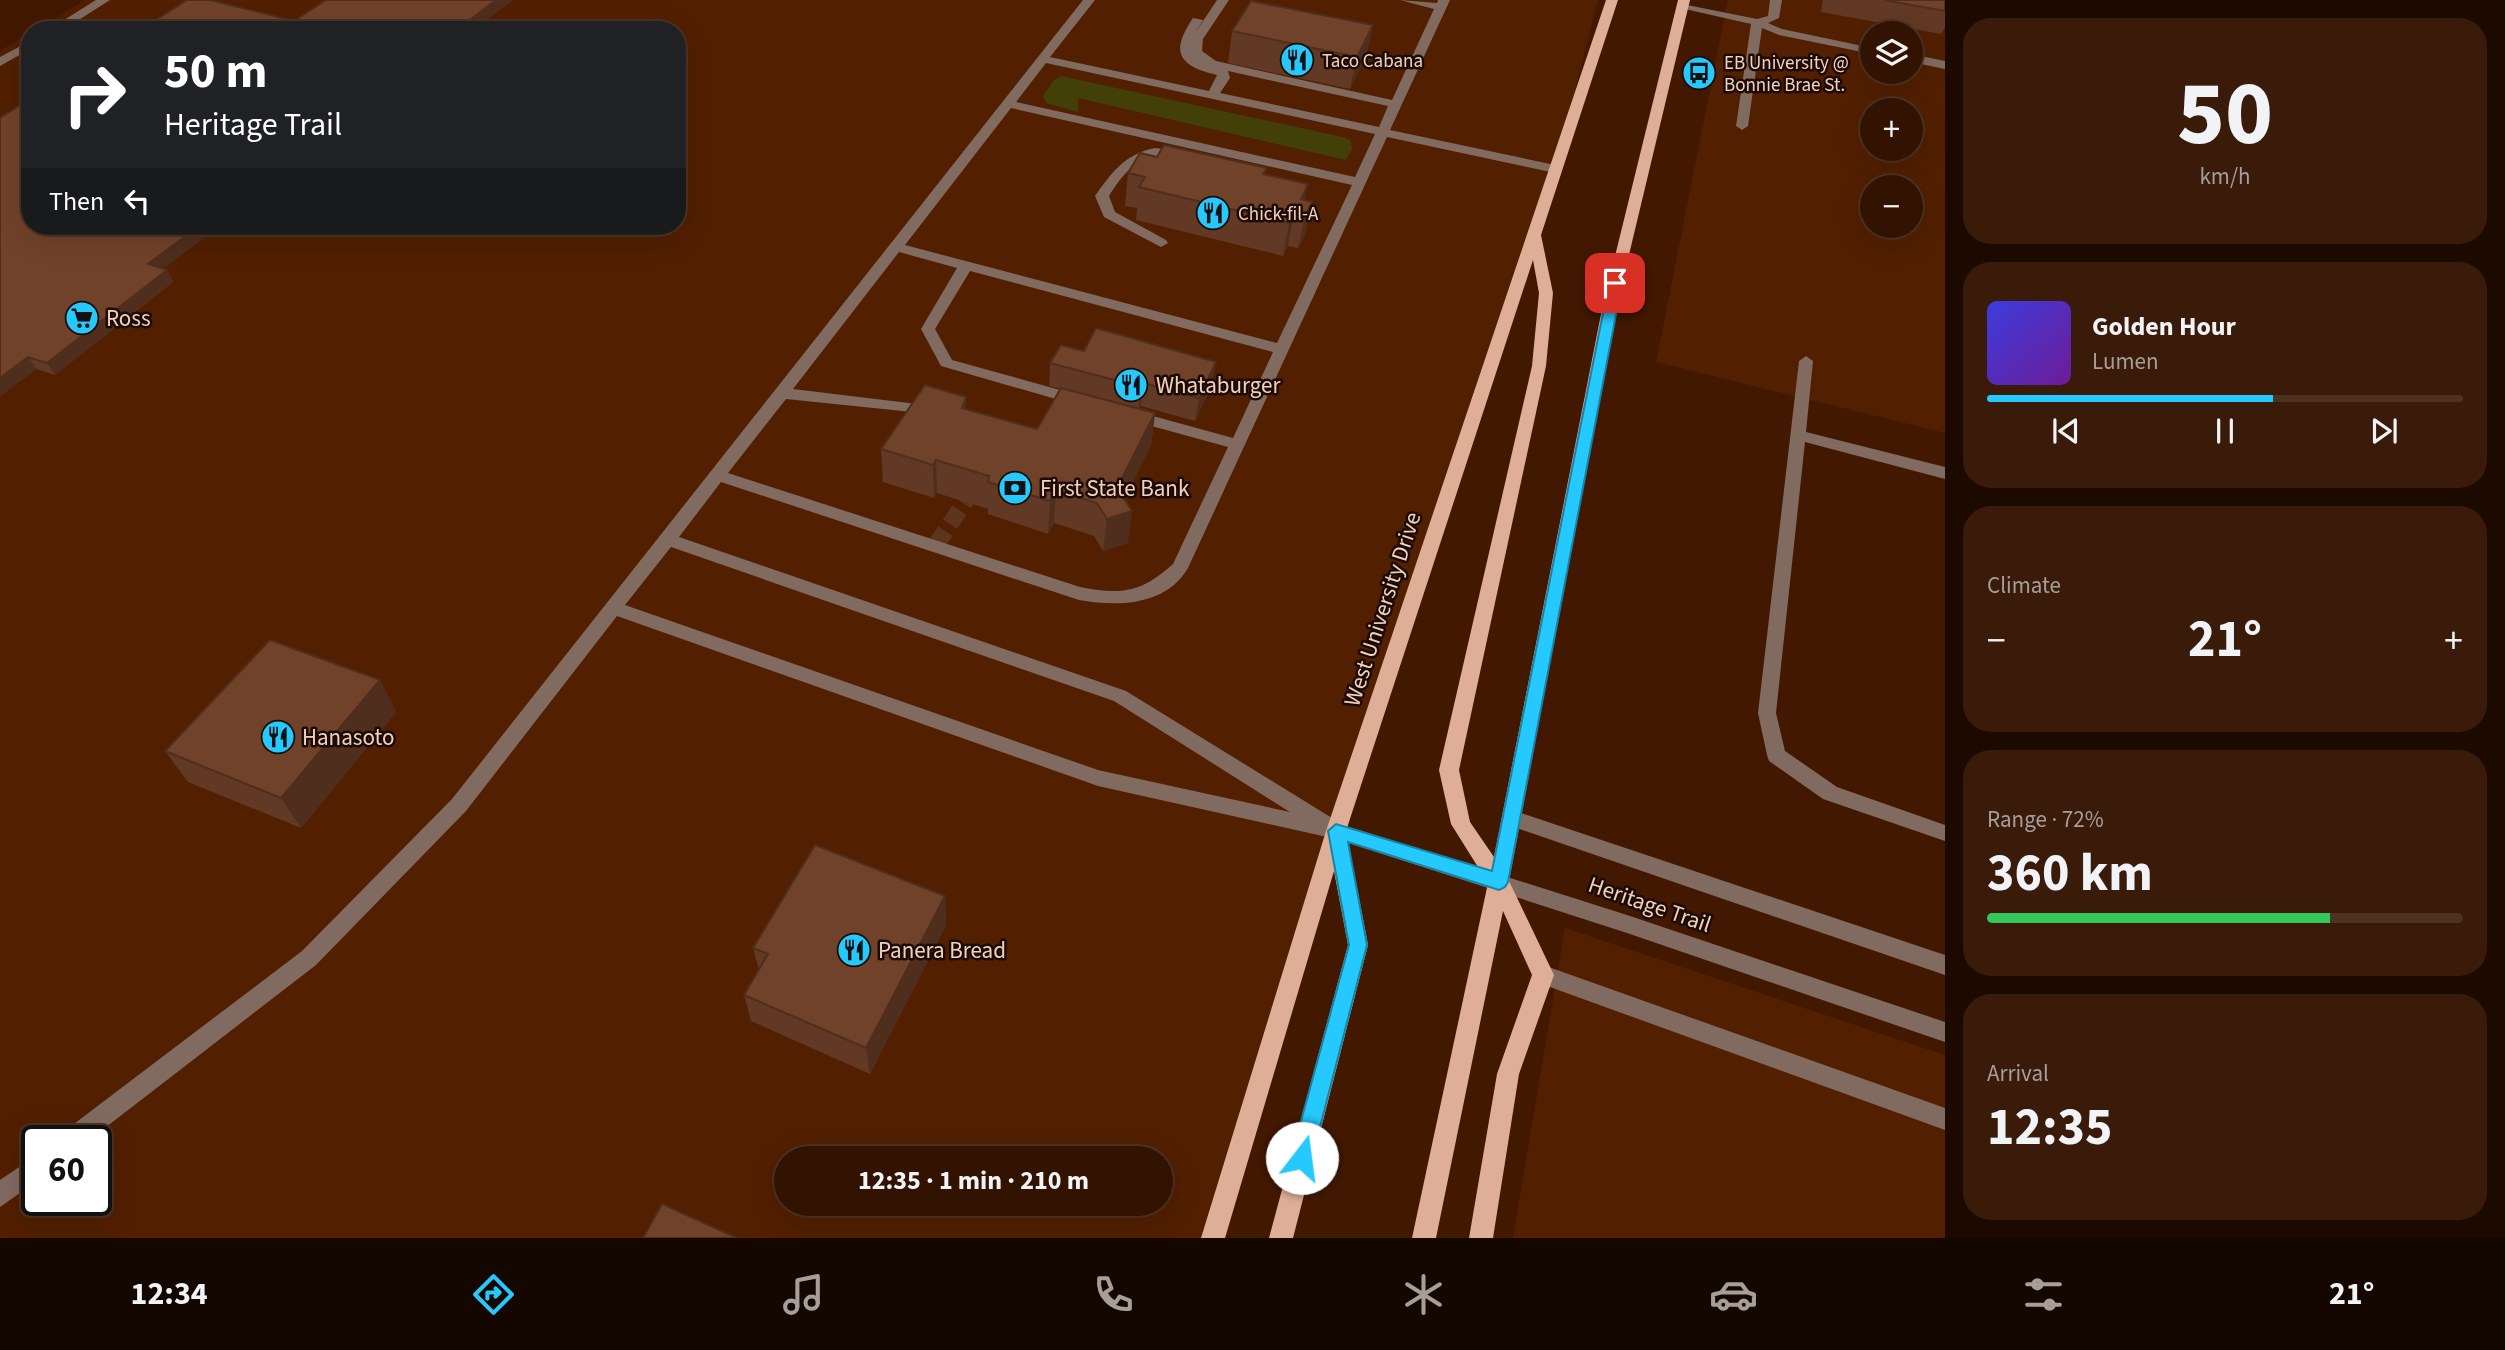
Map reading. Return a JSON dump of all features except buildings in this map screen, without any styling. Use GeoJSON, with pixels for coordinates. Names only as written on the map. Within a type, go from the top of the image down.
{"type":"FeatureCollection","features":[{"type":"Feature","properties":{"kind":"main road","name":"West University Drive"},"geometry":{"type":"LineString","coordinates":[[1213,1238],[1336,831],[1612,0]]}},
{"type":"Feature","properties":{"kind":"main road"},"geometry":{"type":"LineString","coordinates":[[1424,1238],[1512,818],[1609,309],[1683,4]]}},
{"type":"Feature","properties":{"kind":"main road"},"geometry":{"type":"LineString","coordinates":[[1481,1238],[1508,1074],[1543,975],[1499,882],[1461,824],[1449,770],[1539,366],[1546,293],[1534,235]]}},
{"type":"Feature","properties":{"kind":"main road"},"geometry":{"type":"LineString","coordinates":[[1281,1238],[1358,945],[1336,831]]}},
{"type":"Feature","properties":{"kind":"street"},"geometry":{"type":"LineString","coordinates":[[69,21],[104,0]]}},
{"type":"Feature","properties":{"kind":"street"},"geometry":{"type":"LineString","coordinates":[[91,1125],[309,958],[459,805],[1089,0]]}},
{"type":"Feature","properties":{"kind":"street"},"geometry":{"type":"LineString","coordinates":[[1210,0],[1183,46],[1185,55],[1195,65],[1223,73],[1224,78],[1212,96]]}},
{"type":"Feature","properties":{"kind":"street"},"geometry":{"type":"LineString","coordinates":[[1223,0],[1197,39],[1196,52],[1212,64],[1395,104]]}},
{"type":"Feature","properties":{"kind":"street"},"geometry":{"type":"LineString","coordinates":[[717,475],[1079,593],[1124,599],[1146,594],[1164,583],[1180,568],[1235,444],[1442,3],[1406,0]]}},
{"type":"Feature","properties":{"kind":"street"},"geometry":{"type":"LineString","coordinates":[[1757,22],[1773,18],[1776,0]]}},
{"type":"Feature","properties":{"kind":"street"},"geometry":{"type":"LineString","coordinates":[[1683,4],[1757,22],[1779,32],[1860,49]]}},
{"type":"Feature","properties":{"kind":"street"},"geometry":{"type":"LineString","coordinates":[[1742,126],[1757,22]]}},
{"type":"Feature","properties":{"kind":"street"},"geometry":{"type":"LineString","coordinates":[[0,62],[21,49]]}},
{"type":"Feature","properties":{"kind":"street"},"geometry":{"type":"LineString","coordinates":[[1042,60],[1555,169]]}},
{"type":"Feature","properties":{"kind":"street"},"geometry":{"type":"LineString","coordinates":[[1923,60],[1945,65]]}},
{"type":"Feature","properties":{"kind":"street"},"geometry":{"type":"LineString","coordinates":[[1008,104],[1356,187]]}},
{"type":"Feature","properties":{"kind":"street"},"geometry":{"type":"LineString","coordinates":[[1161,243],[1109,214],[1102,196],[1122,164],[1143,156],[1168,152],[1356,187]]}},
{"type":"Feature","properties":{"kind":"street"},"geometry":{"type":"LineString","coordinates":[[896,247],[1280,349]]}},
{"type":"Feature","properties":{"kind":"street"},"geometry":{"type":"LineString","coordinates":[[966,265],[928,329],[946,363],[1091,404]]}},
{"type":"Feature","properties":{"kind":"street"},"geometry":{"type":"LineString","coordinates":[[1806,361],[1768,713],[1776,755],[1830,793],[1945,833]]}},
{"type":"Feature","properties":{"kind":"street"},"geometry":{"type":"LineString","coordinates":[[782,393],[917,409]]}},
{"type":"Feature","properties":{"kind":"street"},"geometry":{"type":"LineString","coordinates":[[1117,411],[1235,444]]}},
{"type":"Feature","properties":{"kind":"street"},"geometry":{"type":"LineString","coordinates":[[1798,435],[1945,473]]}},
{"type":"Feature","properties":{"kind":"street"},"geometry":{"type":"LineString","coordinates":[[667,539],[1120,696],[1336,831]]}},
{"type":"Feature","properties":{"kind":"street"},"geometry":{"type":"LineString","coordinates":[[613,608],[1098,778],[1336,831]]}},
{"type":"Feature","properties":{"kind":"street","name":"Heritage Trail"},"geometry":{"type":"LineString","coordinates":[[1512,818],[1945,964]]}},
{"type":"Feature","properties":{"kind":"street","name":"Heritage Trail"},"geometry":{"type":"LineString","coordinates":[[1336,831],[1499,882],[1945,1032]]}},
{"type":"Feature","properties":{"kind":"street"},"geometry":{"type":"LineString","coordinates":[[1543,975],[1945,1119]]}},
{"type":"Feature","properties":{"kind":"street"},"geometry":{"type":"LineString","coordinates":[[0,1195],[21,1179]]}},
{"type":"Feature","properties":{"kind":"shaded area"},"geometry":{"type":"Polygon","coordinates":[[[85,0],[1598,0],[1555,169],[1212,1238],[0,1238],[0,51],[21,38],[21,235],[686,235],[686,21],[51,21],[85,0]]]}},
{"type":"Feature","properties":{"kind":"shaded area"},"geometry":{"type":"Polygon","coordinates":[[[1728,0],[1945,0],[1945,433],[1656,362],[1728,0]]]}},
{"type":"Feature","properties":{"kind":"shaded area"},"geometry":{"type":"Polygon","coordinates":[[[1061,76],[1343,137],[1351,141],[1352,149],[1346,160],[1078,98],[1078,112],[1046,103],[1043,96],[1054,80],[1061,76]]]}},
{"type":"Feature","properties":{"kind":"shaded area"},"geometry":{"type":"Polygon","coordinates":[[[1565,928],[1945,1055],[1945,1238],[1513,1238],[1565,928]]]}},
{"type":"Feature","properties":{"kind":"tunnel"},"geometry":{"type":"LineString","coordinates":[[936,545],[977,484]]}},
{"type":"Feature","properties":{"kind":"place","name":"Taco Cabana"},"geometry":{"type":"Point","coordinates":[1297,60]}},
{"type":"Feature","properties":{"kind":"place","name":"EB University @ Bonnie Brae St."},"geometry":{"type":"Point","coordinates":[1699,73]}},
{"type":"Feature","properties":{"kind":"place","name":"Chick-fil-A"},"geometry":{"type":"Point","coordinates":[1213,213]}},
{"type":"Feature","properties":{"kind":"place","name":"Ross"},"geometry":{"type":"Point","coordinates":[82,318]}},
{"type":"Feature","properties":{"kind":"place","name":"Whataburger"},"geometry":{"type":"Point","coordinates":[1131,385]}},
{"type":"Feature","properties":{"kind":"place","name":"First State Bank"},"geometry":{"type":"Point","coordinates":[1015,488]}},
{"type":"Feature","properties":{"kind":"place","name":"Hanasoto"},"geometry":{"type":"Point","coordinates":[278,737]}},
{"type":"Feature","properties":{"kind":"place","name":"Panera Bread"},"geometry":{"type":"Point","coordinates":[854,950]}},
{"type":"Feature","properties":{"kind":"route"},"geometry":{"type":"LineString","coordinates":[[1302,1158],[1358,945],[1336,831],[1499,882],[1615,283]]}}]}
